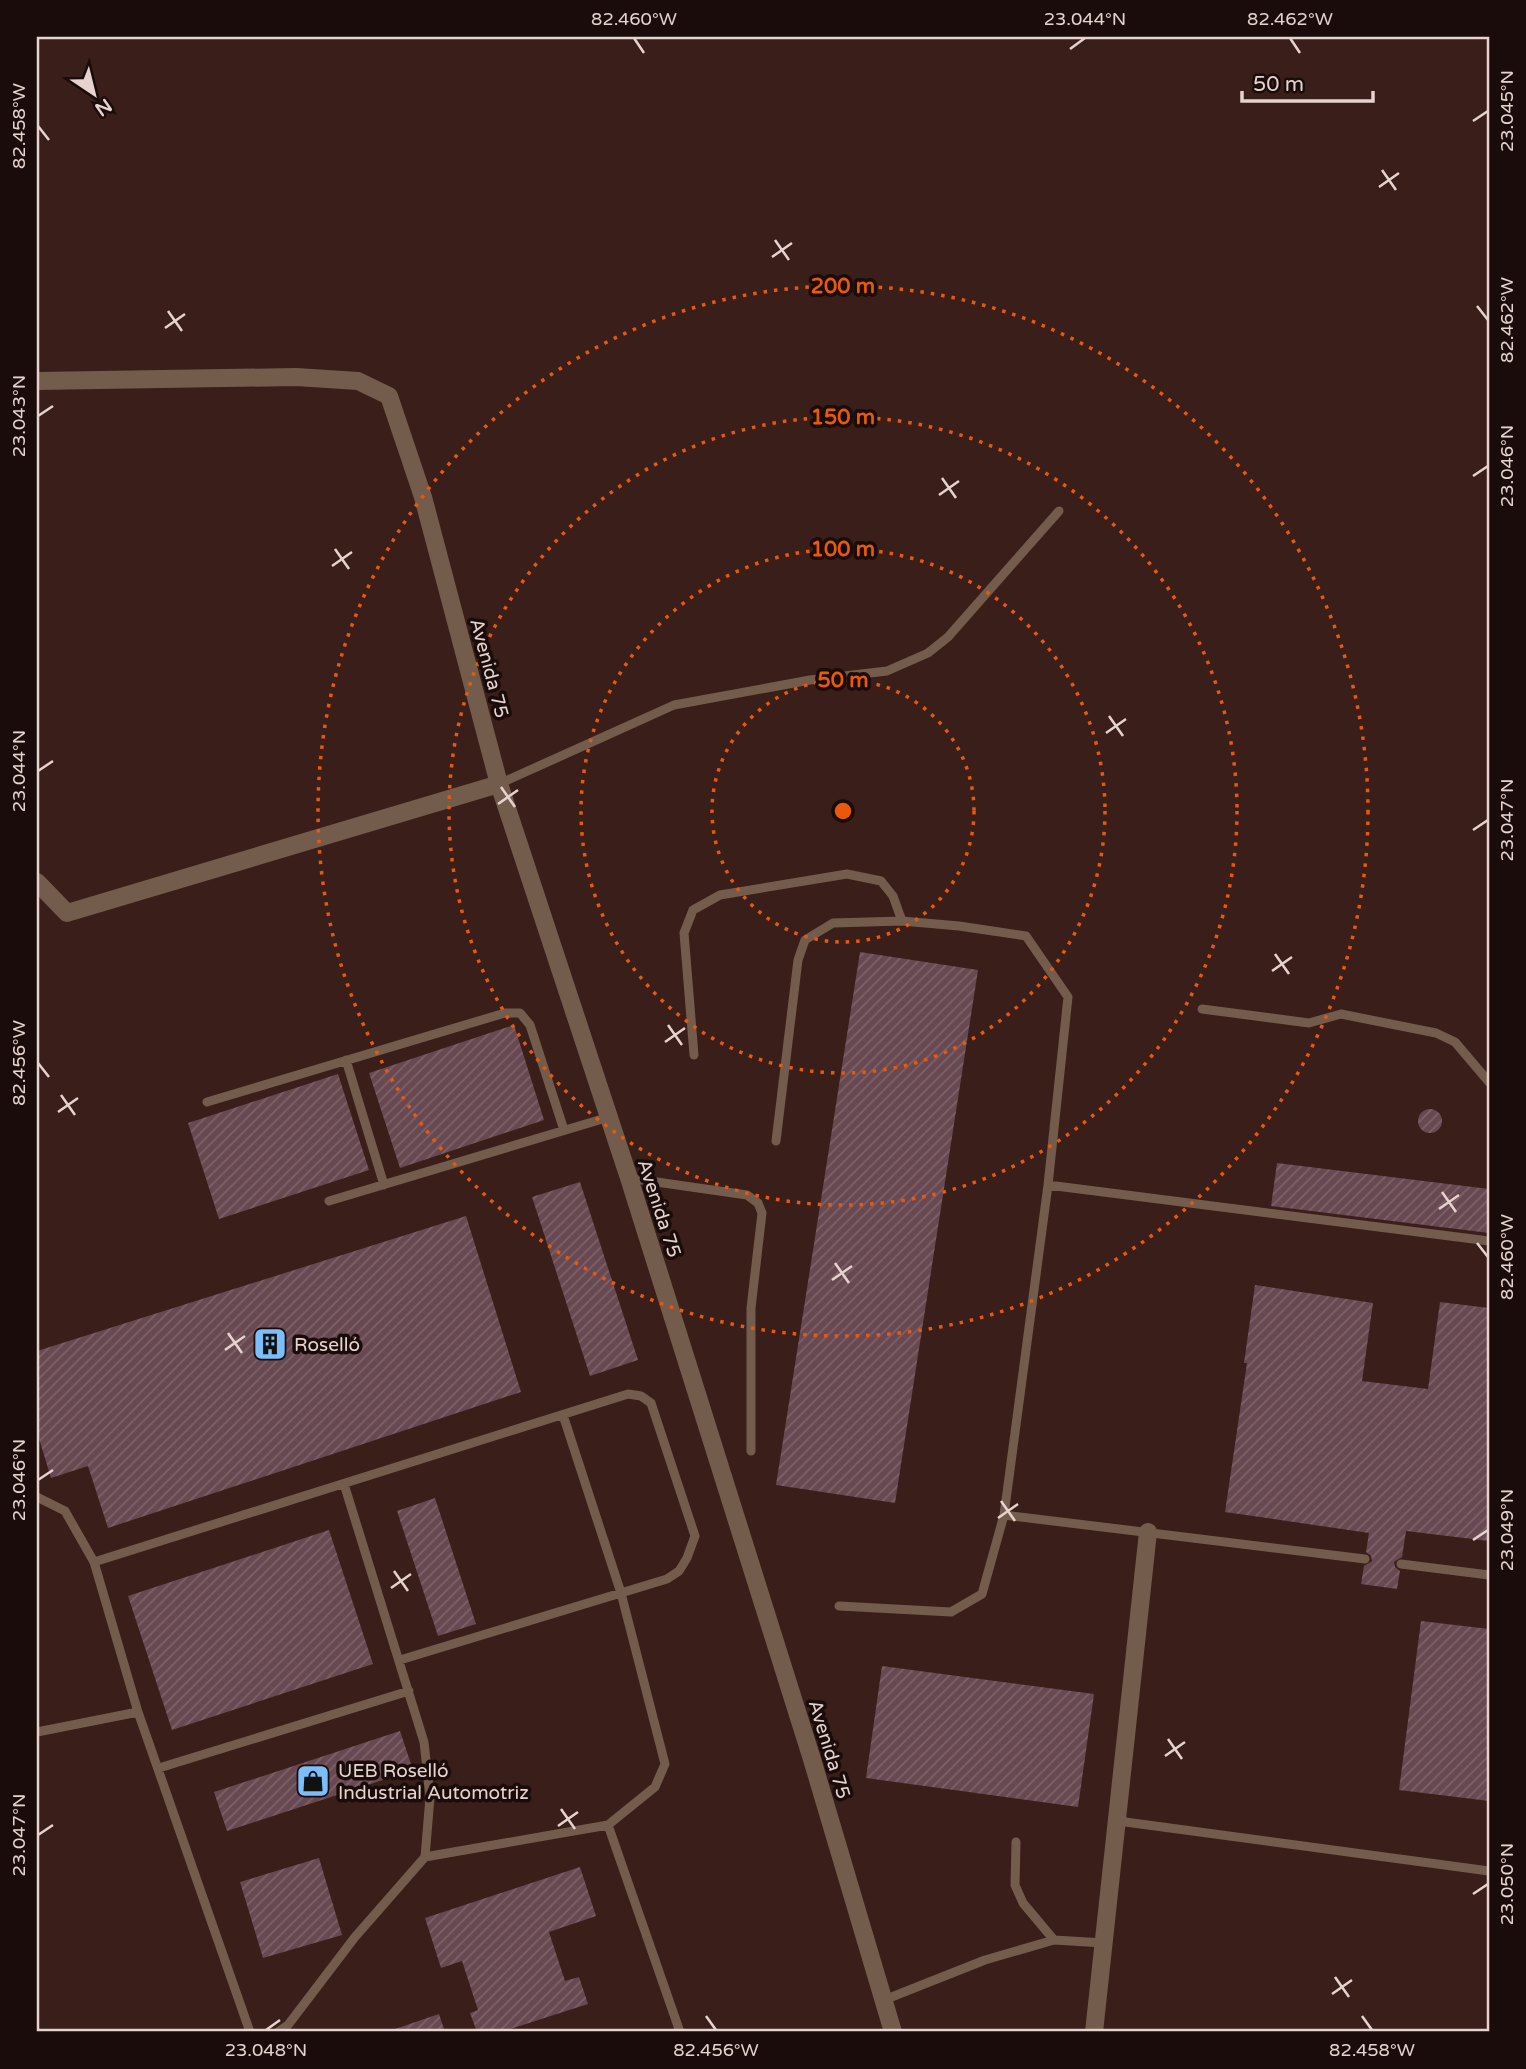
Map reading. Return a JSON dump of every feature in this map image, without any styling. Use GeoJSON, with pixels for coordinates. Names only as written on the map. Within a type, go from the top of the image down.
{"type":"FeatureCollection","features":[{"type":"Feature","properties":{"kind":"street","name":"Avenida 75"},"geometry":{"type":"LineString","coordinates":[[37,381],[296,377],[359,381],[389,396],[423,497],[499,784],[629,1178],[811,1756],[893,2032]]}},
{"type":"Feature","properties":{"kind":"street"},"geometry":{"type":"LineString","coordinates":[[37,882],[67,913],[499,784]]}},
{"type":"Feature","properties":{"kind":"street"},"geometry":{"type":"LineString","coordinates":[[1094,2032],[1148,1532]]}},
{"type":"Feature","properties":{"kind":"lane"},"geometry":{"type":"LineString","coordinates":[[499,784],[674,705],[810,680],[887,671],[928,653],[948,637],[1059,511]]}},
{"type":"Feature","properties":{"kind":"lane"},"geometry":{"type":"LineString","coordinates":[[694,1055],[684,933],[693,910],[720,895],[847,874],[881,881],[893,896],[902,922]]}},
{"type":"Feature","properties":{"kind":"lane"},"geometry":{"type":"LineString","coordinates":[[776,1141],[798,960],[805,940],[833,923],[902,922],[959,926],[1026,936],[1068,997],[1048,1185],[1004,1515],[982,1594],[951,1612],[839,1606]]}},
{"type":"Feature","properties":{"kind":"lane"},"geometry":{"type":"LineString","coordinates":[[1202,1009],[1309,1023],[1341,1014],[1436,1033],[1455,1042],[1489,1082]]}},
{"type":"Feature","properties":{"kind":"lane"},"geometry":{"type":"LineString","coordinates":[[207,1102],[505,1013],[520,1013],[530,1025],[564,1130]]}},
{"type":"Feature","properties":{"kind":"lane"},"geometry":{"type":"LineString","coordinates":[[345,1060],[384,1185]]}},
{"type":"Feature","properties":{"kind":"lane"},"geometry":{"type":"LineString","coordinates":[[329,1201],[609,1117]]}},
{"type":"Feature","properties":{"kind":"lane"},"geometry":{"type":"LineString","coordinates":[[629,1178],[747,1195],[758,1203],[762,1213],[751,1308],[751,1451]]}},
{"type":"Feature","properties":{"kind":"lane"},"geometry":{"type":"LineString","coordinates":[[1048,1185],[1489,1241]]}},
{"type":"Feature","properties":{"kind":"lane"},"geometry":{"type":"LineString","coordinates":[[94,1562],[628,1394],[641,1395],[651,1403],[695,1536],[679,1571],[667,1579],[400,1660]]}},
{"type":"Feature","properties":{"kind":"lane"},"geometry":{"type":"LineString","coordinates":[[425,1857],[608,1825],[655,1787],[665,1763],[621,1593],[563,1415]]}},
{"type":"Feature","properties":{"kind":"lane"},"geometry":{"type":"LineString","coordinates":[[278,2032],[288,2025],[355,1937],[425,1857],[430,1797],[424,1742],[344,1484]]}},
{"type":"Feature","properties":{"kind":"lane"},"geometry":{"type":"LineString","coordinates":[[37,1497],[65,1511],[94,1562],[138,1712],[250,2032]]}},
{"type":"Feature","properties":{"kind":"lane"},"geometry":{"type":"LineString","coordinates":[[1004,1515],[1365,1559]]}},
{"type":"Feature","properties":{"kind":"lane"},"geometry":{"type":"LineString","coordinates":[[1401,1564],[1489,1575]]}},
{"type":"Feature","properties":{"kind":"lane"},"geometry":{"type":"LineString","coordinates":[[159,1768],[409,1691]]}},
{"type":"Feature","properties":{"kind":"lane"},"geometry":{"type":"LineString","coordinates":[[37,1732],[138,1712]]}},
{"type":"Feature","properties":{"kind":"lane"},"geometry":{"type":"LineString","coordinates":[[1118,1821],[1489,1871]]}},
{"type":"Feature","properties":{"kind":"lane"},"geometry":{"type":"LineString","coordinates":[[608,1825],[680,2032]]}},
{"type":"Feature","properties":{"kind":"lane"},"geometry":{"type":"LineString","coordinates":[[1016,1842],[1015,1885],[1023,1903],[1054,1940]]}},
{"type":"Feature","properties":{"kind":"lane"},"geometry":{"type":"LineString","coordinates":[[884,2000],[985,1960],[1054,1940],[1104,1943]]}},
{"type":"Feature","properties":{"kind":"building"},"geometry":{"type":"Polygon","coordinates":[[[860,952],[978,970],[895,1503],[776,1485],[860,952]]]}},
{"type":"Feature","properties":{"kind":"building"},"geometry":{"type":"Polygon","coordinates":[[[514,1025],[544,1120],[400,1168],[369,1073],[514,1025]]]}},
{"type":"Feature","properties":{"kind":"building"},"geometry":{"type":"Polygon","coordinates":[[[338,1074],[369,1170],[219,1219],[188,1123],[338,1074]]]}},
{"type":"Feature","properties":{"kind":"building"},"geometry":{"type":"Polygon","coordinates":[[[1430,1109],[1438,1113],[1442,1121],[1438,1129],[1430,1133],[1422,1129],[1418,1121],[1422,1113],[1430,1109]]]}},
{"type":"Feature","properties":{"kind":"building"},"geometry":{"type":"Polygon","coordinates":[[[1277,1163],[1489,1189],[1489,1233],[1271,1206],[1277,1163]]]}},
{"type":"Feature","properties":{"kind":"building"},"geometry":{"type":"Polygon","coordinates":[[[580,1182],[638,1360],[590,1376],[532,1197],[580,1182]]]}},
{"type":"Feature","properties":{"kind":"building","name":"Roselló"},"geometry":{"type":"Polygon","coordinates":[[[466,1216],[521,1392],[108,1528],[88,1466],[51,1478],[37,1432],[37,1351],[466,1216]]]}},
{"type":"Feature","properties":{"kind":"building"},"geometry":{"type":"Polygon","coordinates":[[[1255,1285],[1373,1303],[1362,1381],[1428,1389],[1440,1302],[1489,1308],[1489,1541],[1406,1531],[1402,1557],[1394,1562],[1400,1571],[1397,1589],[1361,1584],[1364,1566],[1372,1561],[1366,1552],[1369,1533],[1225,1512],[1247,1363],[1244,1363],[1255,1285]]]}},
{"type":"Feature","properties":{"kind":"building"},"geometry":{"type":"Polygon","coordinates":[[[435,1498],[476,1624],[438,1636],[397,1511],[435,1498]]]}},
{"type":"Feature","properties":{"kind":"building"},"geometry":{"type":"Polygon","coordinates":[[[329,1530],[373,1664],[172,1730],[128,1596],[329,1530]]]}},
{"type":"Feature","properties":{"kind":"building"},"geometry":{"type":"Polygon","coordinates":[[[1421,1621],[1489,1629],[1489,1801],[1399,1790],[1421,1621]]]}},
{"type":"Feature","properties":{"kind":"building"},"geometry":{"type":"Polygon","coordinates":[[[882,1666],[1094,1694],[1078,1807],[866,1778],[882,1666]]]}},
{"type":"Feature","properties":{"kind":"building","name":"UEB Roselló Industrial Automotriz"},"geometry":{"type":"Polygon","coordinates":[[[400,1731],[413,1770],[227,1831],[214,1792],[400,1731]]]}},
{"type":"Feature","properties":{"kind":"building"},"geometry":{"type":"Polygon","coordinates":[[[319,1858],[342,1935],[263,1958],[240,1882],[319,1858]]]}},
{"type":"Feature","properties":{"kind":"building"},"geometry":{"type":"Polygon","coordinates":[[[580,1867],[596,1916],[549,1932],[565,1981],[579,1977],[588,2004],[501,2032],[477,2032],[470,2013],[478,2010],[462,1961],[441,1968],[425,1918],[580,1867]]]}},
{"type":"Feature","properties":{"kind":"building"},"geometry":{"type":"Polygon","coordinates":[[[439,2014],[445,2032],[392,2032],[392,2030],[439,2014]]]}},
{"type":"Feature","properties":{"kind":"place","name":"Roselló"},"geometry":{"type":"Point","coordinates":[270,1344]}},
{"type":"Feature","properties":{"kind":"place","name":"UEB Roselló Industrial Automotriz"},"geometry":{"type":"Point","coordinates":[313,1781]}}]}
